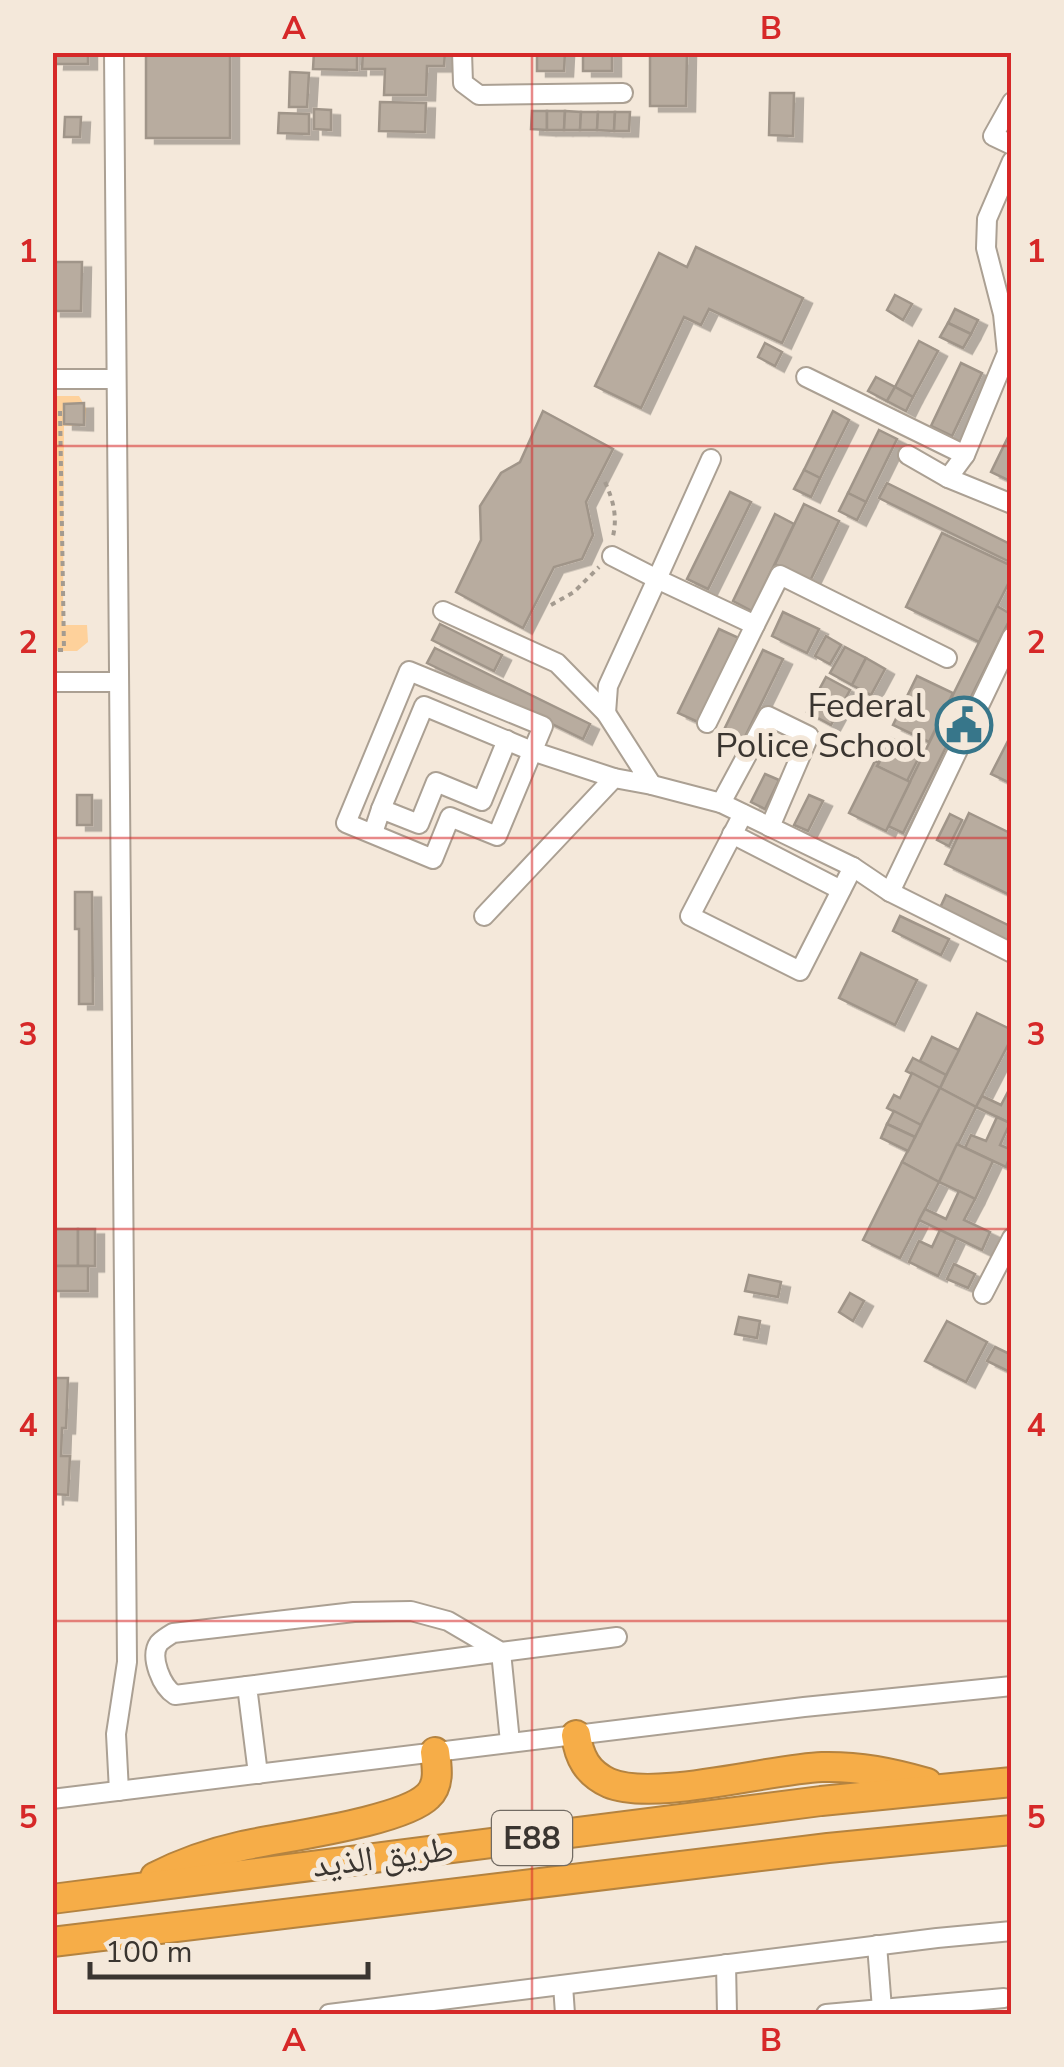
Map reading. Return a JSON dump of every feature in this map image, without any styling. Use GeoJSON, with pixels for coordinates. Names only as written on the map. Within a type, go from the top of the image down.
{"type":"FeatureCollection","features":[{"type":"Feature","properties":{"kind":"highway"},"geometry":{"type":"LineString","coordinates":[[576,1735],[579,1754],[590,1770],[610,1784],[653,1789],[821,1767],[878,1769],[943,1788]]}},
{"type":"Feature","properties":{"kind":"highway"},"geometry":{"type":"LineString","coordinates":[[134,1888],[182,1864],[218,1853],[412,1806],[429,1796],[436,1783],[435,1752]]}},
{"type":"Feature","properties":{"kind":"highway","name":"طريق الذيد"},"geometry":{"type":"LineString","coordinates":[[61,1896],[1012,1782]]}},
{"type":"Feature","properties":{"kind":"highway","name":"طريق الذيد"},"geometry":{"type":"LineString","coordinates":[[52,1944],[828,1848],[1012,1830]]}},
{"type":"Feature","properties":{"kind":"street"},"geometry":{"type":"LineString","coordinates":[[114,52],[127,1662],[116,1734],[119,1791]]}},
{"type":"Feature","properties":{"kind":"street"},"geometry":{"type":"LineString","coordinates":[[462,52],[463,83],[479,96],[623,93]]}},
{"type":"Feature","properties":{"kind":"street"},"geometry":{"type":"LineString","coordinates":[[1012,102],[993,136],[1012,145]]}},
{"type":"Feature","properties":{"kind":"street"},"geometry":{"type":"LineString","coordinates":[[948,478],[965,455],[1007,353],[986,234],[987,219],[1012,161]]}},
{"type":"Feature","properties":{"kind":"street"},"geometry":{"type":"LineString","coordinates":[[806,377],[965,455]]}},
{"type":"Feature","properties":{"kind":"street"},"geometry":{"type":"LineString","coordinates":[[52,379],[115,379]]}},
{"type":"Feature","properties":{"kind":"street"},"geometry":{"type":"LineString","coordinates":[[908,455],[948,478],[1012,504]]}},
{"type":"Feature","properties":{"kind":"street"},"geometry":{"type":"LineString","coordinates":[[606,713],[608,686],[711,460]]}},
{"type":"Feature","properties":{"kind":"street"},"geometry":{"type":"LineString","coordinates":[[607,558],[755,625]]}},
{"type":"Feature","properties":{"kind":"street"},"geometry":{"type":"LineString","coordinates":[[708,723],[780,574],[947,658]]}},
{"type":"Feature","properties":{"kind":"street"},"geometry":{"type":"LineString","coordinates":[[443,611],[557,663],[606,713],[652,786]]}},
{"type":"Feature","properties":{"kind":"street"},"geometry":{"type":"LineString","coordinates":[[890,892],[1012,637]]}},
{"type":"Feature","properties":{"kind":"street"},"geometry":{"type":"LineString","coordinates":[[410,671],[543,726],[532,751],[497,836],[450,817],[433,859],[346,824],[410,671]]}},
{"type":"Feature","properties":{"kind":"street"},"geometry":{"type":"LineString","coordinates":[[52,682],[117,682]]}},
{"type":"Feature","properties":{"kind":"street"},"geometry":{"type":"LineString","coordinates":[[373,833],[424,706],[532,751],[614,778],[721,803],[853,868],[890,892],[1012,954]]}},
{"type":"Feature","properties":{"kind":"street"},"geometry":{"type":"LineString","coordinates":[[721,803],[768,716],[809,736],[770,827]]}},
{"type":"Feature","properties":{"kind":"street"},"geometry":{"type":"LineString","coordinates":[[381,809],[419,824],[436,782],[482,801],[508,740]]}},
{"type":"Feature","properties":{"kind":"street"},"geometry":{"type":"LineString","coordinates":[[484,916],[614,778]]}},
{"type":"Feature","properties":{"kind":"street"},"geometry":{"type":"LineString","coordinates":[[743,814],[690,916],[800,972],[853,868]]}},
{"type":"Feature","properties":{"kind":"street"},"geometry":{"type":"LineString","coordinates":[[732,834],[842,890]]}},
{"type":"Feature","properties":{"kind":"street"},"geometry":{"type":"LineString","coordinates":[[982,1294],[1012,1238]]}},
{"type":"Feature","properties":{"kind":"street"},"geometry":{"type":"LineString","coordinates":[[501,1652],[448,1621],[411,1612],[354,1612],[172,1634],[160,1641],[156,1650],[162,1684],[174,1695],[617,1637]]}},
{"type":"Feature","properties":{"kind":"street"},"geometry":{"type":"LineString","coordinates":[[501,1652],[510,1742]]}},
{"type":"Feature","properties":{"kind":"street"},"geometry":{"type":"LineString","coordinates":[[247,1686],[258,1774]]}},
{"type":"Feature","properties":{"kind":"street"},"geometry":{"type":"LineString","coordinates":[[52,1799],[839,1703],[1012,1686]]}},
{"type":"Feature","properties":{"kind":"street"},"geometry":{"type":"LineString","coordinates":[[329,2014],[409,2009],[563,1985],[1012,1931]]}},
{"type":"Feature","properties":{"kind":"street"},"geometry":{"type":"LineString","coordinates":[[877,1945],[882,2009]]}},
{"type":"Feature","properties":{"kind":"street"},"geometry":{"type":"LineString","coordinates":[[726,1964],[727,2014]]}},
{"type":"Feature","properties":{"kind":"street"},"geometry":{"type":"LineString","coordinates":[[563,1985],[565,2014]]}},
{"type":"Feature","properties":{"kind":"street"},"geometry":{"type":"LineString","coordinates":[[826,2014],[1004,1998]]}},
{"type":"Feature","properties":{"kind":"path"},"geometry":{"type":"LineString","coordinates":[[52,408],[60,408],[64,650],[52,650]]}},
{"type":"Feature","properties":{"kind":"path"},"geometry":{"type":"LineString","coordinates":[[551,605],[574,592],[607,558],[616,518],[605,482]]}},
{"type":"Feature","properties":{"kind":"path"},"geometry":{"type":"LineString","coordinates":[[52,526],[62,526]]}},
{"type":"Feature","properties":{"kind":"shaded area"},"geometry":{"type":"Polygon","coordinates":[[[52,396],[79,396],[86,408],[85,425],[64,426],[63,625],[87,625],[88,642],[77,651],[53,651],[52,396]]]}},
{"type":"Feature","properties":{"kind":"building"},"geometry":{"type":"Polygon","coordinates":[[[56,52],[88,52],[88,64],[55,64],[56,52]]]}},
{"type":"Feature","properties":{"kind":"building"},"geometry":{"type":"Polygon","coordinates":[[[146,52],[230,52],[230,138],[146,138],[146,52]]]}},
{"type":"Feature","properties":{"kind":"building"},"geometry":{"type":"Polygon","coordinates":[[[314,52],[357,52],[357,70],[313,69],[314,52]]]}},
{"type":"Feature","properties":{"kind":"building"},"geometry":{"type":"Polygon","coordinates":[[[363,52],[445,52],[444,66],[427,66],[426,95],[384,95],[385,69],[362,69],[363,52]]]}},
{"type":"Feature","properties":{"kind":"building"},"geometry":{"type":"Polygon","coordinates":[[[537,52],[565,52],[564,71],[537,71],[537,52]]]}},
{"type":"Feature","properties":{"kind":"building"},"geometry":{"type":"Polygon","coordinates":[[[583,52],[612,52],[612,71],[583,71],[583,52]]]}},
{"type":"Feature","properties":{"kind":"building"},"geometry":{"type":"Polygon","coordinates":[[[650,52],[687,52],[686,106],[650,106],[650,52]]]}},
{"type":"Feature","properties":{"kind":"building"},"geometry":{"type":"Polygon","coordinates":[[[290,72],[309,73],[307,107],[289,107],[290,72]]]}},
{"type":"Feature","properties":{"kind":"building"},"geometry":{"type":"Polygon","coordinates":[[[770,93],[794,93],[793,136],[769,135],[770,93]]]}},
{"type":"Feature","properties":{"kind":"building"},"geometry":{"type":"Polygon","coordinates":[[[380,102],[426,103],[425,132],[379,131],[380,102]]]}},
{"type":"Feature","properties":{"kind":"building"},"geometry":{"type":"Polygon","coordinates":[[[314,109],[331,110],[331,130],[314,129],[314,109]]]}},
{"type":"Feature","properties":{"kind":"building"},"geometry":{"type":"Polygon","coordinates":[[[532,111],[547,111],[547,130],[531,129],[532,111]]]}},
{"type":"Feature","properties":{"kind":"building"},"geometry":{"type":"Polygon","coordinates":[[[547,111],[565,111],[564,130],[547,130],[547,111]]]}},
{"type":"Feature","properties":{"kind":"building"},"geometry":{"type":"Polygon","coordinates":[[[565,111],[581,112],[580,130],[564,130],[565,111]]]}},
{"type":"Feature","properties":{"kind":"building"},"geometry":{"type":"Polygon","coordinates":[[[581,112],[598,112],[597,130],[580,130],[581,112]]]}},
{"type":"Feature","properties":{"kind":"building"},"geometry":{"type":"Polygon","coordinates":[[[598,112],[615,112],[614,131],[597,130],[598,112]]]}},
{"type":"Feature","properties":{"kind":"building"},"geometry":{"type":"Polygon","coordinates":[[[615,112],[630,112],[629,131],[614,131],[615,112]]]}},
{"type":"Feature","properties":{"kind":"building"},"geometry":{"type":"Polygon","coordinates":[[[279,113],[309,114],[309,134],[278,133],[279,113]]]}},
{"type":"Feature","properties":{"kind":"building"},"geometry":{"type":"Polygon","coordinates":[[[65,117],[81,117],[80,137],[64,137],[65,117]]]}},
{"type":"Feature","properties":{"kind":"building"},"geometry":{"type":"Polygon","coordinates":[[[696,247],[803,298],[782,343],[709,309],[701,325],[684,317],[641,408],[595,386],[659,253],[687,267],[696,247]]]}},
{"type":"Feature","properties":{"kind":"building"},"geometry":{"type":"Polygon","coordinates":[[[52,262],[82,262],[81,311],[52,311],[52,262]]]}},
{"type":"Feature","properties":{"kind":"building"},"geometry":{"type":"Polygon","coordinates":[[[895,295],[912,304],[903,320],[887,310],[895,295]]]}},
{"type":"Feature","properties":{"kind":"building"},"geometry":{"type":"Polygon","coordinates":[[[955,309],[978,320],[971,334],[948,323],[955,309]]]}},
{"type":"Feature","properties":{"kind":"building"},"geometry":{"type":"Polygon","coordinates":[[[948,323],[971,334],[963,348],[940,337],[948,323]]]}},
{"type":"Feature","properties":{"kind":"building"},"geometry":{"type":"Polygon","coordinates":[[[919,341],[938,351],[913,397],[895,387],[919,341]]]}},
{"type":"Feature","properties":{"kind":"building"},"geometry":{"type":"Polygon","coordinates":[[[765,343],[782,352],[775,366],[758,357],[765,343]]]}},
{"type":"Feature","properties":{"kind":"building"},"geometry":{"type":"Polygon","coordinates":[[[961,363],[982,373],[952,436],[931,426],[961,363]]]}},
{"type":"Feature","properties":{"kind":"building"},"geometry":{"type":"Polygon","coordinates":[[[876,377],[895,387],[887,401],[868,391],[876,377]]]}},
{"type":"Feature","properties":{"kind":"building"},"geometry":{"type":"Polygon","coordinates":[[[895,387],[913,397],[906,411],[887,401],[895,387]]]}},
{"type":"Feature","properties":{"kind":"building"},"geometry":{"type":"Polygon","coordinates":[[[84,403],[84,425],[64,424],[64,404],[84,403]]]}},
{"type":"Feature","properties":{"kind":"building"},"geometry":{"type":"Polygon","coordinates":[[[543,411],[613,449],[586,502],[593,535],[582,559],[554,567],[523,628],[456,592],[481,540],[480,506],[501,473],[520,462],[543,411]]]}},
{"type":"Feature","properties":{"kind":"building"},"geometry":{"type":"Polygon","coordinates":[[[833,411],[849,420],[820,478],[804,470],[833,411]]]}},
{"type":"Feature","properties":{"kind":"building"},"geometry":{"type":"Polygon","coordinates":[[[879,430],[897,439],[866,502],[848,493],[879,430]]]}},
{"type":"Feature","properties":{"kind":"building"},"geometry":{"type":"Polygon","coordinates":[[[1009,435],[1012,436],[1012,482],[991,472],[1009,435]]]}},
{"type":"Feature","properties":{"kind":"building"},"geometry":{"type":"Polygon","coordinates":[[[804,470],[820,478],[811,497],[794,489],[804,470]]]}},
{"type":"Feature","properties":{"kind":"building"},"geometry":{"type":"Polygon","coordinates":[[[887,483],[1012,545],[1012,563],[879,498],[887,483]]]}},
{"type":"Feature","properties":{"kind":"building"},"geometry":{"type":"Polygon","coordinates":[[[730,492],[751,502],[708,589],[687,579],[730,492]]]}},
{"type":"Feature","properties":{"kind":"building"},"geometry":{"type":"Polygon","coordinates":[[[848,493],[866,502],[857,520],[839,511],[848,493]]]}},
{"type":"Feature","properties":{"kind":"building"},"geometry":{"type":"Polygon","coordinates":[[[804,504],[839,521],[810,581],[775,564],[804,504]]]}},
{"type":"Feature","properties":{"kind":"building"},"geometry":{"type":"Polygon","coordinates":[[[775,514],[794,524],[752,611],[733,601],[775,514]]]}},
{"type":"Feature","properties":{"kind":"building"},"geometry":{"type":"Polygon","coordinates":[[[942,533],[1012,566],[1012,576],[979,642],[906,607],[942,533]]]}},
{"type":"Feature","properties":{"kind":"building"},"geometry":{"type":"Polygon","coordinates":[[[997,606],[1012,615],[903,833],[888,826],[997,606]]]}},
{"type":"Feature","properties":{"kind":"building"},"geometry":{"type":"Polygon","coordinates":[[[783,612],[819,629],[807,653],[772,636],[783,612]]]}},
{"type":"Feature","properties":{"kind":"building"},"geometry":{"type":"Polygon","coordinates":[[[440,624],[502,655],[494,671],[432,640],[440,624]]]}},
{"type":"Feature","properties":{"kind":"building"},"geometry":{"type":"Polygon","coordinates":[[[719,629],[739,638],[698,722],[678,713],[719,629]]]}},
{"type":"Feature","properties":{"kind":"building"},"geometry":{"type":"Polygon","coordinates":[[[826,636],[841,645],[830,664],[815,656],[826,636]]]}},
{"type":"Feature","properties":{"kind":"building"},"geometry":{"type":"Polygon","coordinates":[[[845,647],[866,658],[852,685],[830,673],[845,647]]]}},
{"type":"Feature","properties":{"kind":"building"},"geometry":{"type":"Polygon","coordinates":[[[435,648],[590,724],[583,739],[427,663],[435,648]]]}},
{"type":"Feature","properties":{"kind":"building"},"geometry":{"type":"Polygon","coordinates":[[[763,650],[783,659],[741,745],[721,736],[763,650]]]}},
{"type":"Feature","properties":{"kind":"building"},"geometry":{"type":"Polygon","coordinates":[[[866,658],[885,669],[871,695],[852,685],[866,658]]]}},
{"type":"Feature","properties":{"kind":"building"},"geometry":{"type":"Polygon","coordinates":[[[917,676],[953,693],[929,742],[893,725],[917,676]]]}},
{"type":"Feature","properties":{"kind":"building"},"geometry":{"type":"Polygon","coordinates":[[[826,677],[850,690],[831,725],[807,712],[826,677]]]}},
{"type":"Feature","properties":{"kind":"building"},"geometry":{"type":"Polygon","coordinates":[[[1012,733],[1012,784],[991,774],[1012,733]]]}},
{"type":"Feature","properties":{"kind":"building"},"geometry":{"type":"Polygon","coordinates":[[[891,738],[921,753],[907,781],[877,766],[891,738]]]}},
{"type":"Feature","properties":{"kind":"building"},"geometry":{"type":"Polygon","coordinates":[[[875,761],[877,766],[910,782],[886,831],[849,813],[875,761]]]}},
{"type":"Feature","properties":{"kind":"building"},"geometry":{"type":"Polygon","coordinates":[[[765,774],[779,780],[765,809],[751,802],[765,774]]]}},
{"type":"Feature","properties":{"kind":"building"},"geometry":{"type":"Polygon","coordinates":[[[77,795],[92,795],[92,825],[77,825],[77,795]]]}},
{"type":"Feature","properties":{"kind":"building"},"geometry":{"type":"Polygon","coordinates":[[[809,795],[823,801],[808,831],[794,825],[809,795]]]}},
{"type":"Feature","properties":{"kind":"building"},"geometry":{"type":"Polygon","coordinates":[[[969,813],[1012,834],[1012,896],[945,864],[969,813]]]}},
{"type":"Feature","properties":{"kind":"building"},"geometry":{"type":"Polygon","coordinates":[[[950,814],[962,820],[949,846],[937,840],[950,814]]]}},
{"type":"Feature","properties":{"kind":"building"},"geometry":{"type":"Polygon","coordinates":[[[75,892],[92,892],[93,1004],[79,1004],[75,892]]]}},
{"type":"Feature","properties":{"kind":"building"},"geometry":{"type":"Polygon","coordinates":[[[946,895],[1012,927],[1012,945],[939,910],[946,895]]]}},
{"type":"Feature","properties":{"kind":"building"},"geometry":{"type":"Polygon","coordinates":[[[900,916],[949,939],[941,955],[893,931],[900,916]]]}},
{"type":"Feature","properties":{"kind":"building"},"geometry":{"type":"Polygon","coordinates":[[[861,953],[917,980],[895,1025],[839,998],[861,953]]]}},
{"type":"Feature","properties":{"kind":"building"},"geometry":{"type":"Polygon","coordinates":[[[977,1013],[1012,1030],[1012,1037],[976,1107],[940,1088],[977,1013]]]}},
{"type":"Feature","properties":{"kind":"building"},"geometry":{"type":"Polygon","coordinates":[[[932,1037],[959,1050],[946,1075],[920,1061],[932,1037]]]}},
{"type":"Feature","properties":{"kind":"building"},"geometry":{"type":"Polygon","coordinates":[[[913,1058],[946,1075],[940,1088],[906,1071],[913,1058]]]}},
{"type":"Feature","properties":{"kind":"building"},"geometry":{"type":"Polygon","coordinates":[[[912,1073],[940,1088],[921,1125],[887,1108],[894,1095],[900,1098],[912,1073]]]}},
{"type":"Feature","properties":{"kind":"building"},"geometry":{"type":"Polygon","coordinates":[[[1012,1084],[1012,1124],[976,1107],[982,1096],[1001,1105],[1012,1084]]]}},
{"type":"Feature","properties":{"kind":"building"},"geometry":{"type":"Polygon","coordinates":[[[940,1088],[976,1107],[939,1182],[902,1162],[940,1088]]]}},
{"type":"Feature","properties":{"kind":"building"},"geometry":{"type":"Polygon","coordinates":[[[894,1111],[921,1125],[915,1137],[887,1124],[894,1111]]]}},
{"type":"Feature","properties":{"kind":"building"},"geometry":{"type":"Polygon","coordinates":[[[997,1117],[1010,1123],[1000,1145],[1012,1150],[1006,1167],[965,1148],[971,1135],[986,1141],[997,1117]]]}},
{"type":"Feature","properties":{"kind":"building"},"geometry":{"type":"Polygon","coordinates":[[[887,1124],[915,1137],[908,1151],[881,1138],[887,1124]]]}},
{"type":"Feature","properties":{"kind":"building"},"geometry":{"type":"Polygon","coordinates":[[[957,1144],[993,1161],[975,1199],[939,1182],[957,1144]]]}},
{"type":"Feature","properties":{"kind":"building"},"geometry":{"type":"Polygon","coordinates":[[[902,1162],[939,1182],[900,1258],[863,1240],[902,1162]]]}},
{"type":"Feature","properties":{"kind":"building"},"geometry":{"type":"Polygon","coordinates":[[[959,1191],[975,1199],[964,1220],[990,1232],[982,1250],[919,1220],[925,1209],[946,1219],[959,1191]]]}},
{"type":"Feature","properties":{"kind":"building"},"geometry":{"type":"Polygon","coordinates":[[[52,1229],[78,1229],[78,1266],[52,1266],[52,1229]]]}},
{"type":"Feature","properties":{"kind":"building"},"geometry":{"type":"Polygon","coordinates":[[[78,1229],[95,1229],[95,1266],[78,1266],[78,1229]]]}},
{"type":"Feature","properties":{"kind":"building"},"geometry":{"type":"Polygon","coordinates":[[[940,1230],[956,1238],[938,1276],[909,1262],[919,1241],[932,1247],[940,1230]]]}},
{"type":"Feature","properties":{"kind":"building"},"geometry":{"type":"Polygon","coordinates":[[[954,1264],[975,1274],[968,1288],[947,1279],[954,1264]]]}},
{"type":"Feature","properties":{"kind":"building"},"geometry":{"type":"Polygon","coordinates":[[[52,1266],[88,1266],[88,1291],[52,1291],[52,1266]]]}},
{"type":"Feature","properties":{"kind":"building"},"geometry":{"type":"Polygon","coordinates":[[[749,1275],[781,1282],[778,1297],[745,1291],[749,1275]]]}},
{"type":"Feature","properties":{"kind":"building"},"geometry":{"type":"Polygon","coordinates":[[[850,1293],[864,1301],[853,1321],[839,1312],[850,1293]]]}},
{"type":"Feature","properties":{"kind":"building"},"geometry":{"type":"Polygon","coordinates":[[[739,1317],[760,1321],[757,1338],[735,1334],[739,1317]]]}},
{"type":"Feature","properties":{"kind":"building"},"geometry":{"type":"Polygon","coordinates":[[[947,1321],[987,1342],[966,1382],[925,1361],[947,1321]]]}},
{"type":"Feature","properties":{"kind":"building"},"geometry":{"type":"Polygon","coordinates":[[[995,1347],[1012,1355],[1012,1373],[987,1361],[995,1347]]]}},
{"type":"Feature","properties":{"kind":"building"},"geometry":{"type":"Polygon","coordinates":[[[52,1378],[68,1378],[61,1456],[70,1456],[68,1495],[54,1494],[54,1500],[52,1378]]]}},
{"type":"Feature","properties":{"kind":"place","name":"Federal Police School"},"geometry":{"type":"Point","coordinates":[964,725]}}]}
